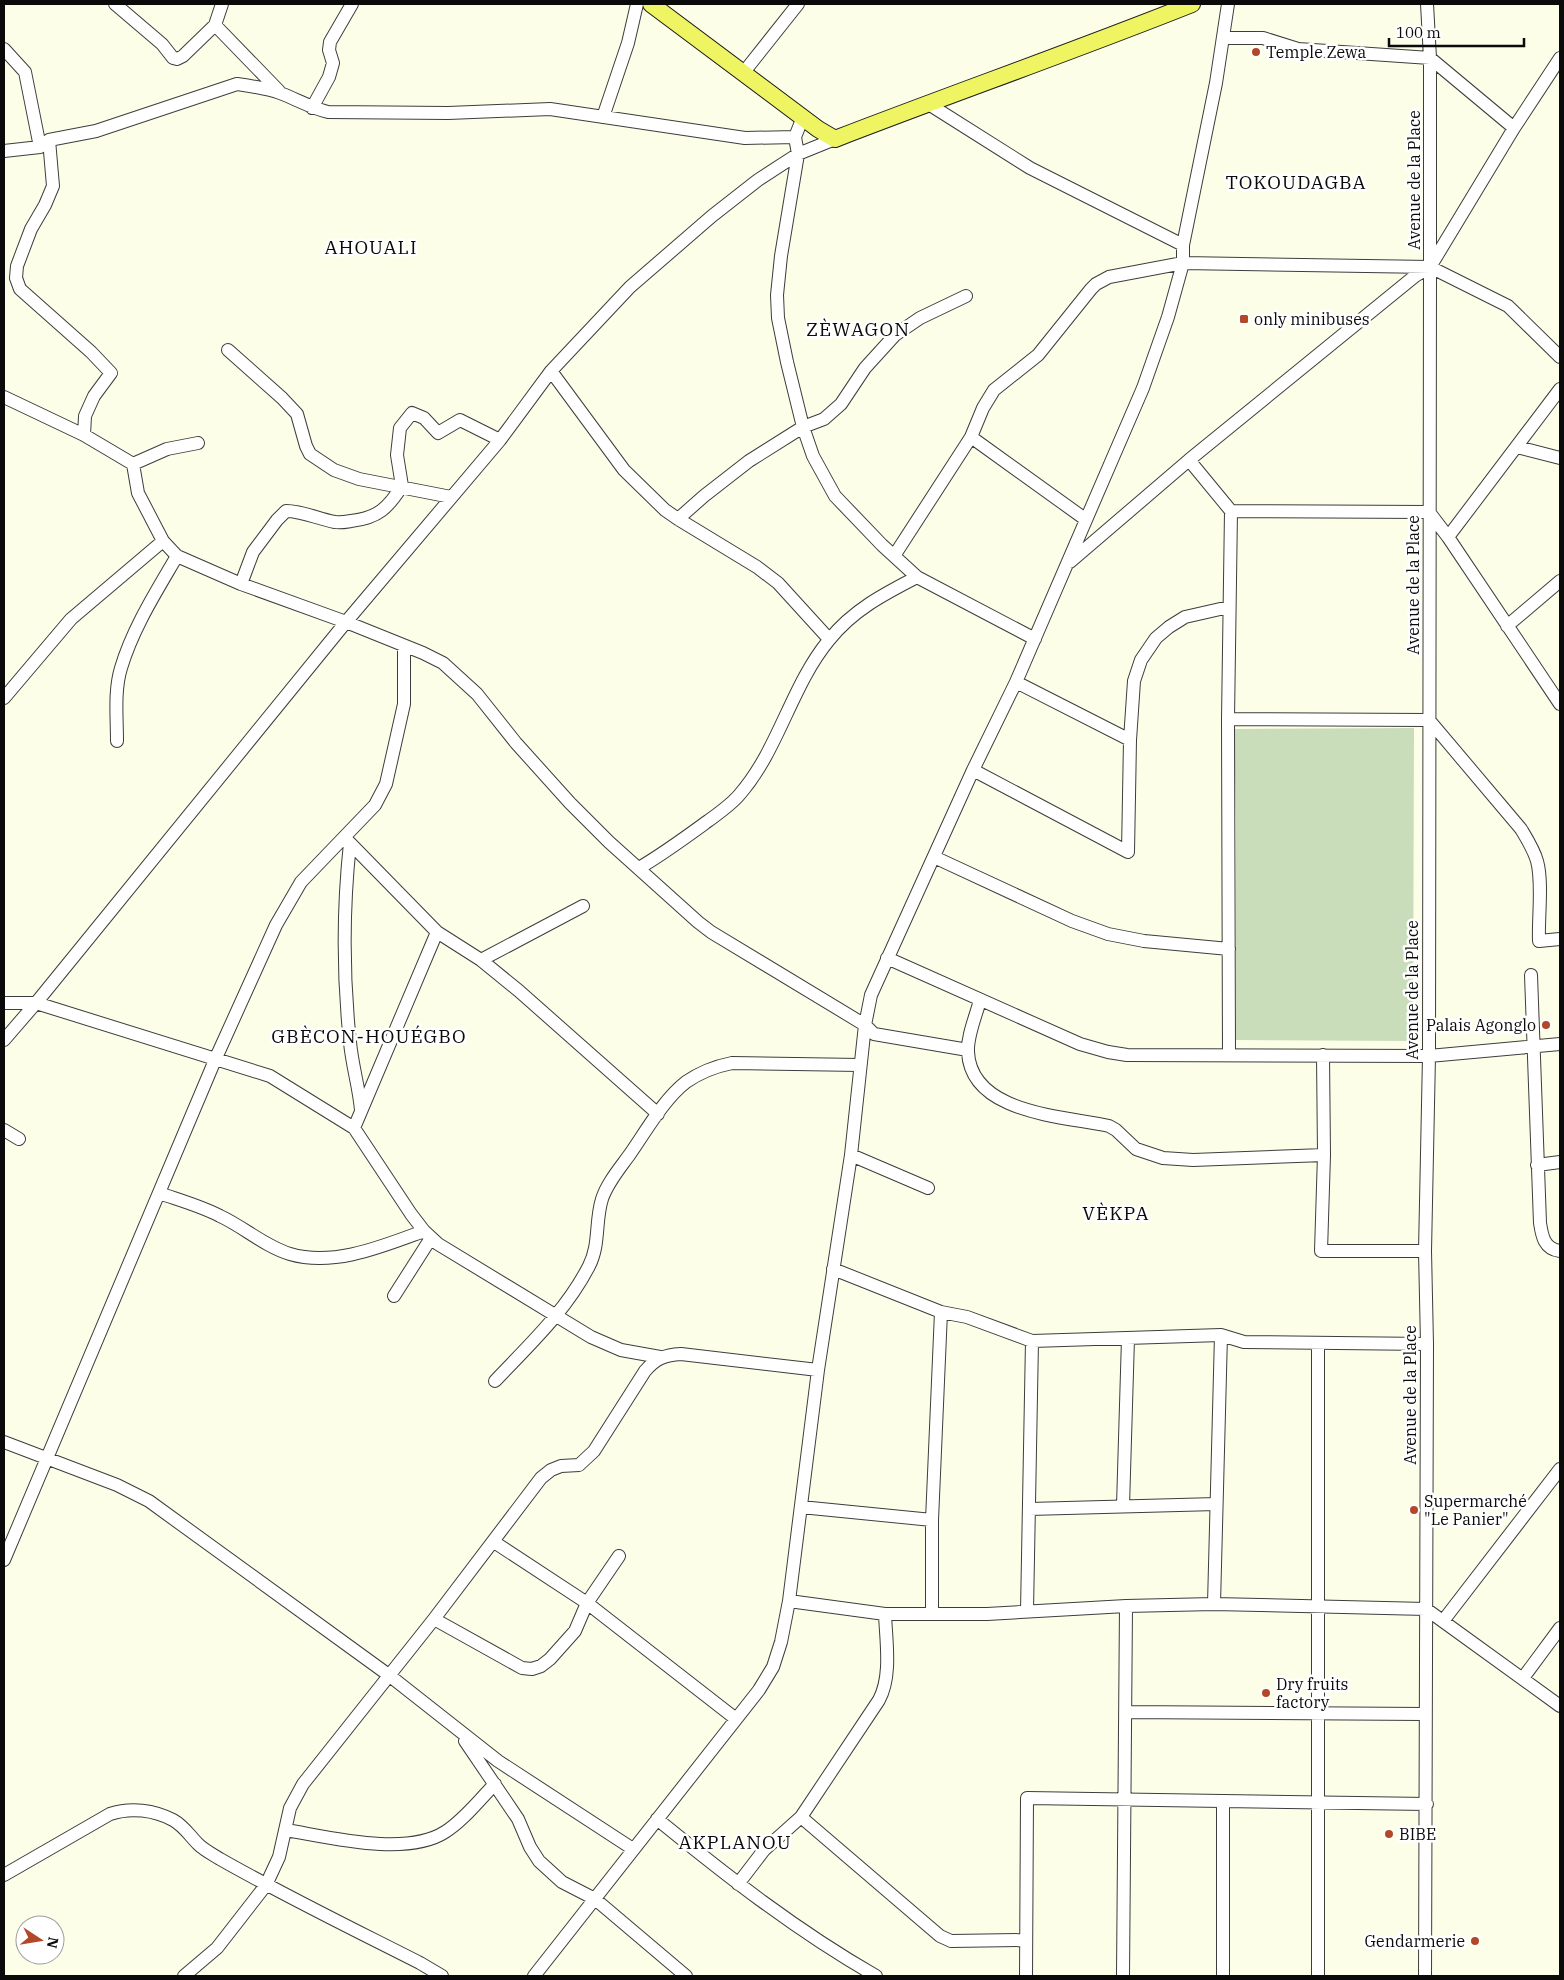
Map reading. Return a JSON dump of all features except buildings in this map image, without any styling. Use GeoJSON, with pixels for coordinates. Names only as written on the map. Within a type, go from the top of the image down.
{"type":"FeatureCollection","features":[{"type":"Feature","properties":{"kind":"main road"},"geometry":{"type":"LineString","coordinates":[[651,4],[803,118],[835,139],[927,103],[1079,49],[1192,4]]}},
{"type":"Feature","properties":{"kind":"street"},"geometry":{"type":"LineString","coordinates":[[114,4],[162,44],[173,58],[177,59],[214,25],[222,4]]}},
{"type":"Feature","properties":{"kind":"street"},"geometry":{"type":"LineString","coordinates":[[312,108],[329,77],[333,63],[329,50],[330,42],[352,4]]}},
{"type":"Feature","properties":{"kind":"street"},"geometry":{"type":"LineString","coordinates":[[603,117],[628,43],[637,4]]}},
{"type":"Feature","properties":{"kind":"street"},"geometry":{"type":"LineString","coordinates":[[744,72],[798,4]]}},
{"type":"Feature","properties":{"kind":"street"},"geometry":{"type":"LineString","coordinates":[[534,1976],[759,1690],[773,1667],[782,1642],[818,1370],[851,1155],[865,1025],[872,995],[973,770],[1016,682],[1143,388],[1168,317],[1182,263],[1183,245],[1216,83],[1228,4]]}},
{"type":"Feature","properties":{"kind":"street","name":"Avenue de la Place"},"geometry":{"type":"LineString","coordinates":[[1425,1976],[1427,1344],[1425,1251],[1428,1056],[1430,512],[1430,58],[1427,4]]}},
{"type":"Feature","properties":{"kind":"street"},"geometry":{"type":"LineString","coordinates":[[214,25],[280,93]]}},
{"type":"Feature","properties":{"kind":"street"},"geometry":{"type":"LineString","coordinates":[[1223,38],[1263,38],[1298,49],[1430,58],[1514,128]]}},
{"type":"Feature","properties":{"kind":"street"},"geometry":{"type":"LineString","coordinates":[[4,49],[25,72],[53,186],[46,205],[31,229],[17,266],[16,278],[20,289],[91,352],[111,373],[94,396],[85,416],[84,435]]}},
{"type":"Feature","properties":{"kind":"street"},"geometry":{"type":"LineString","coordinates":[[1068,564],[1190,460],[1415,276],[1430,267],[1514,128],[1560,58]]}},
{"type":"Feature","properties":{"kind":"street"},"geometry":{"type":"LineString","coordinates":[[4,151],[44,144],[96,131],[237,84],[260,87],[280,93],[312,108],[328,112],[448,113],[550,109],[745,138],[795,137]]}},
{"type":"Feature","properties":{"kind":"street"},"geometry":{"type":"LineString","coordinates":[[927,103],[1030,168],[1183,245]]}},
{"type":"Feature","properties":{"kind":"street"},"geometry":{"type":"LineString","coordinates":[[803,118],[795,137],[798,154],[781,256],[777,295],[778,318],[803,427],[813,456],[835,496],[894,556],[918,577],[1035,638]]}},
{"type":"Feature","properties":{"kind":"street"},"geometry":{"type":"LineString","coordinates":[[4,1040],[346,622],[500,440],[551,371],[630,287],[672,249],[758,180],[798,154],[835,139]]}},
{"type":"Feature","properties":{"kind":"street"},"geometry":{"type":"LineString","coordinates":[[894,556],[971,437],[994,390],[1038,355],[1096,284],[1110,277],[1182,263],[1430,267],[1508,306],[1560,357]]}},
{"type":"Feature","properties":{"kind":"street"},"geometry":{"type":"LineString","coordinates":[[678,519],[704,496],[749,462],[803,427],[824,420],[841,404],[865,368],[895,335],[920,318],[966,296]]}},
{"type":"Feature","properties":{"kind":"street"},"geometry":{"type":"LineString","coordinates":[[228,350],[282,398],[297,414],[310,454],[334,470],[359,479],[451,497]]}},
{"type":"Feature","properties":{"kind":"street"},"geometry":{"type":"LineString","coordinates":[[551,371],[624,470],[665,510],[757,567],[778,583],[829,639]]}},
{"type":"Feature","properties":{"kind":"street"},"geometry":{"type":"LineString","coordinates":[[1448,537],[1560,389]]}},
{"type":"Feature","properties":{"kind":"street"},"geometry":{"type":"LineString","coordinates":[[4,397],[84,435],[133,464],[138,493],[163,541],[177,556],[241,584],[346,622],[423,653],[442,663],[477,694],[516,743],[570,803],[609,842],[711,932],[865,1025],[878,1035],[968,1050]]}},
{"type":"Feature","properties":{"kind":"street"},"geometry":{"type":"LineString","coordinates":[[241,584],[253,552],[286,510],[297,510],[337,523],[365,520],[390,504],[402,486],[397,455],[400,428],[412,413],[424,418],[438,433],[460,420],[500,440]]}},
{"type":"Feature","properties":{"kind":"street"},"geometry":{"type":"LineString","coordinates":[[971,437],[1085,519]]}},
{"type":"Feature","properties":{"kind":"street"},"geometry":{"type":"LineString","coordinates":[[133,464],[167,449],[198,443]]}},
{"type":"Feature","properties":{"kind":"street"},"geometry":{"type":"LineString","coordinates":[[1517,447],[1560,458]]}},
{"type":"Feature","properties":{"kind":"street"},"geometry":{"type":"LineString","coordinates":[[1190,460],[1231,511],[1228,719],[1229,1055]]}},
{"type":"Feature","properties":{"kind":"street"},"geometry":{"type":"LineString","coordinates":[[1231,511],[1430,512],[1560,704]]}},
{"type":"Feature","properties":{"kind":"street"},"geometry":{"type":"LineString","coordinates":[[4,698],[71,619],[163,541]]}},
{"type":"Feature","properties":{"kind":"street"},"geometry":{"type":"LineString","coordinates":[[117,741],[117,702],[120,670],[140,620],[177,556]]}},
{"type":"Feature","properties":{"kind":"street"},"geometry":{"type":"LineString","coordinates":[[639,868],[657,858],[695,831],[740,796],[761,765],[813,663],[829,639],[875,598],[918,577]]}},
{"type":"Feature","properties":{"kind":"street"},"geometry":{"type":"LineString","coordinates":[[1507,626],[1560,581]]}},
{"type":"Feature","properties":{"kind":"street"},"geometry":{"type":"LineString","coordinates":[[973,770],[1128,852],[1130,740],[1137,670],[1146,651],[1169,626],[1185,617],[1229,607]]}},
{"type":"Feature","properties":{"kind":"street"},"geometry":{"type":"LineString","coordinates":[[4,1560],[215,1060],[290,898],[313,869],[347,841],[375,805],[386,784],[404,704],[404,646]]}},
{"type":"Feature","properties":{"kind":"street"},"geometry":{"type":"LineString","coordinates":[[1542,677],[1560,687]]}},
{"type":"Feature","properties":{"kind":"street"},"geometry":{"type":"LineString","coordinates":[[1016,682],[1130,740]]}},
{"type":"Feature","properties":{"kind":"street"},"geometry":{"type":"LineString","coordinates":[[1228,719],[1429,720],[1521,829],[1531,846],[1537,862],[1540,879],[1539,941],[1560,939]]}},
{"type":"Feature","properties":{"kind":"street"},"geometry":{"type":"LineString","coordinates":[[347,841],[436,932],[480,960],[573,1037],[658,1114]]}},
{"type":"Feature","properties":{"kind":"street"},"geometry":{"type":"LineString","coordinates":[[347,841],[347,1012],[352,1063],[362,1110]]}},
{"type":"Feature","properties":{"kind":"street"},"geometry":{"type":"LineString","coordinates":[[934,857],[1072,920],[1108,934],[1144,941],[1229,949]]}},
{"type":"Feature","properties":{"kind":"street"},"geometry":{"type":"LineString","coordinates":[[480,960],[583,906]]}},
{"type":"Feature","properties":{"kind":"street"},"geometry":{"type":"LineString","coordinates":[[354,1128],[436,932]]}},
{"type":"Feature","properties":{"kind":"street"},"geometry":{"type":"LineString","coordinates":[[887,958],[1080,1044],[1127,1055],[1428,1056],[1560,1044]]}},
{"type":"Feature","properties":{"kind":"street"},"geometry":{"type":"LineString","coordinates":[[1531,975],[1540,1222],[1543,1240],[1548,1246],[1560,1251]]}},
{"type":"Feature","properties":{"kind":"street"},"geometry":{"type":"LineString","coordinates":[[980,1000],[968,1050],[969,1060],[980,1084],[1003,1102],[1039,1112],[1109,1126],[1136,1148],[1154,1156],[1193,1160],[1324,1155]]}},
{"type":"Feature","properties":{"kind":"street"},"geometry":{"type":"LineString","coordinates":[[4,1003],[36,1003],[270,1076],[354,1128],[428,1234],[457,1256],[556,1317],[606,1344],[630,1352],[660,1357],[682,1354],[818,1370]]}},
{"type":"Feature","properties":{"kind":"street"},"geometry":{"type":"LineString","coordinates":[[4,1030],[20,1021]]}},
{"type":"Feature","properties":{"kind":"street"},"geometry":{"type":"LineString","coordinates":[[1323,1056],[1324,1155],[1321,1251],[1425,1251]]}},
{"type":"Feature","properties":{"kind":"street"},"geometry":{"type":"LineString","coordinates":[[495,1380],[556,1317],[585,1273],[593,1257],[597,1241],[599,1212],[608,1185],[658,1114],[687,1081],[721,1066],[742,1063],[860,1065]]}},
{"type":"Feature","properties":{"kind":"street"},"geometry":{"type":"LineString","coordinates":[[4,1130],[19,1139]]}},
{"type":"Feature","properties":{"kind":"street"},"geometry":{"type":"LineString","coordinates":[[851,1155],[928,1188]]}},
{"type":"Feature","properties":{"kind":"street"},"geometry":{"type":"LineString","coordinates":[[1537,1165],[1560,1162]]}},
{"type":"Feature","properties":{"kind":"street"},"geometry":{"type":"LineString","coordinates":[[159,1192],[221,1216],[257,1238],[291,1254],[311,1257],[353,1254],[428,1234]]}},
{"type":"Feature","properties":{"kind":"street"},"geometry":{"type":"LineString","coordinates":[[394,1296],[428,1234]]}},
{"type":"Feature","properties":{"kind":"street"},"geometry":{"type":"LineString","coordinates":[[833,1270],[941,1312],[967,1317],[1032,1341],[1221,1335],[1244,1342],[1427,1344]]}},
{"type":"Feature","properties":{"kind":"street"},"geometry":{"type":"LineString","coordinates":[[932,1614],[932,1520],[941,1312]]}},
{"type":"Feature","properties":{"kind":"street"},"geometry":{"type":"LineString","coordinates":[[1214,1604],[1221,1335]]}},
{"type":"Feature","properties":{"kind":"street"},"geometry":{"type":"LineString","coordinates":[[1123,1506],[1128,1338]]}},
{"type":"Feature","properties":{"kind":"street"},"geometry":{"type":"LineString","coordinates":[[1027,1611],[1032,1341]]}},
{"type":"Feature","properties":{"kind":"street"},"geometry":{"type":"LineString","coordinates":[[1318,1344],[1318,1976]]}},
{"type":"Feature","properties":{"kind":"street"},"geometry":{"type":"LineString","coordinates":[[184,1976],[217,1948],[266,1885],[279,1857],[290,1808],[303,1784],[390,1676],[541,1478],[551,1470],[561,1466],[579,1465],[594,1451],[645,1371],[660,1357]]}},
{"type":"Feature","properties":{"kind":"street"},"geometry":{"type":"LineString","coordinates":[[4,1442],[117,1485],[149,1501],[390,1676],[498,1761],[633,1849]]}},
{"type":"Feature","properties":{"kind":"street"},"geometry":{"type":"LineString","coordinates":[[1443,1621],[1560,1469]]}},
{"type":"Feature","properties":{"kind":"street"},"geometry":{"type":"LineString","coordinates":[[1029,1509],[1216,1504]]}},
{"type":"Feature","properties":{"kind":"street"},"geometry":{"type":"LineString","coordinates":[[800,1507],[932,1520]]}},
{"type":"Feature","properties":{"kind":"street"},"geometry":{"type":"LineString","coordinates":[[494,1542],[587,1603],[736,1719]]}},
{"type":"Feature","properties":{"kind":"street"},"geometry":{"type":"LineString","coordinates":[[434,1619],[522,1668],[532,1669],[541,1666],[550,1659],[575,1631],[587,1603],[619,1556]]}},
{"type":"Feature","properties":{"kind":"street"},"geometry":{"type":"LineString","coordinates":[[788,1601],[885,1614],[987,1614],[1126,1606],[1214,1604],[1426,1609],[1524,1678],[1560,1706]]}},
{"type":"Feature","properties":{"kind":"street"},"geometry":{"type":"LineString","coordinates":[[1123,1976],[1126,1606]]}},
{"type":"Feature","properties":{"kind":"street"},"geometry":{"type":"LineString","coordinates":[[738,1884],[764,1850],[801,1817],[884,1692],[886,1680],[885,1614]]}},
{"type":"Feature","properties":{"kind":"street"},"geometry":{"type":"LineString","coordinates":[[1524,1678],[1560,1628]]}},
{"type":"Feature","properties":{"kind":"street"},"geometry":{"type":"LineString","coordinates":[[1125,1712],[1425,1714]]}},
{"type":"Feature","properties":{"kind":"street"},"geometry":{"type":"LineString","coordinates":[[458,1730],[518,1819],[538,1861],[562,1882],[595,1899],[686,1976]]}},
{"type":"Feature","properties":{"kind":"street"},"geometry":{"type":"LineString","coordinates":[[286,1830],[390,1844],[411,1844],[430,1840],[445,1832],[461,1819],[495,1784]]}},
{"type":"Feature","properties":{"kind":"street"},"geometry":{"type":"LineString","coordinates":[[1026,1976],[1027,1798],[1319,1804],[1427,1804]]}},
{"type":"Feature","properties":{"kind":"street"},"geometry":{"type":"LineString","coordinates":[[1223,1801],[1223,1976]]}},
{"type":"Feature","properties":{"kind":"street"},"geometry":{"type":"LineString","coordinates":[[4,1875],[110,1814],[132,1810],[163,1816],[183,1826],[198,1844],[207,1851],[266,1885],[442,1976]]}},
{"type":"Feature","properties":{"kind":"street"},"geometry":{"type":"LineString","coordinates":[[801,1817],[940,1936],[951,1941],[1026,1940]]}},
{"type":"Feature","properties":{"kind":"street"},"geometry":{"type":"LineString","coordinates":[[657,1819],[738,1884],[808,1935],[876,1976]]}},
{"type":"Feature","properties":{"kind":"green space"},"geometry":{"type":"Polygon","coordinates":[[[1414,728],[1413,1041],[1236,1040],[1234,729],[1414,728]]]}},
{"type":"Feature","properties":{"kind":"place","name":"Temple Zewa"},"geometry":{"type":"Point","coordinates":[1256,52]}},
{"type":"Feature","properties":{"kind":"place","name":"only minibuses"},"geometry":{"type":"Point","coordinates":[1244,319]}},
{"type":"Feature","properties":{"kind":"place","name":"Palais Agonglo"},"geometry":{"type":"Point","coordinates":[1546,1025]}},
{"type":"Feature","properties":{"kind":"place","name":"Supermarché \"Le Panier\""},"geometry":{"type":"Point","coordinates":[1414,1510]}},
{"type":"Feature","properties":{"kind":"place","name":"Dry fruits factory"},"geometry":{"type":"Point","coordinates":[1266,1693]}},
{"type":"Feature","properties":{"kind":"place","name":"BIBE"},"geometry":{"type":"Point","coordinates":[1389,1834]}},
{"type":"Feature","properties":{"kind":"place","name":"Gendarmerie"},"geometry":{"type":"Point","coordinates":[1475,1941]}},
{"type":"Feature","properties":{"kind":"district","name":"TOKOUDAGBA"},"geometry":{"type":"Point","coordinates":[1296,182]}},
{"type":"Feature","properties":{"kind":"district","name":"AHOUALI"},"geometry":{"type":"Point","coordinates":[371,247]}},
{"type":"Feature","properties":{"kind":"district","name":"ZÈWAGON"},"geometry":{"type":"Point","coordinates":[858,329]}},
{"type":"Feature","properties":{"kind":"district","name":"GBÈCON-HOUÉGBO"},"geometry":{"type":"Point","coordinates":[369,1036]}},
{"type":"Feature","properties":{"kind":"district","name":"VÈKPA"},"geometry":{"type":"Point","coordinates":[1116,1213]}},
{"type":"Feature","properties":{"kind":"district","name":"AKPLANOU"},"geometry":{"type":"Point","coordinates":[735,1842]}}]}
